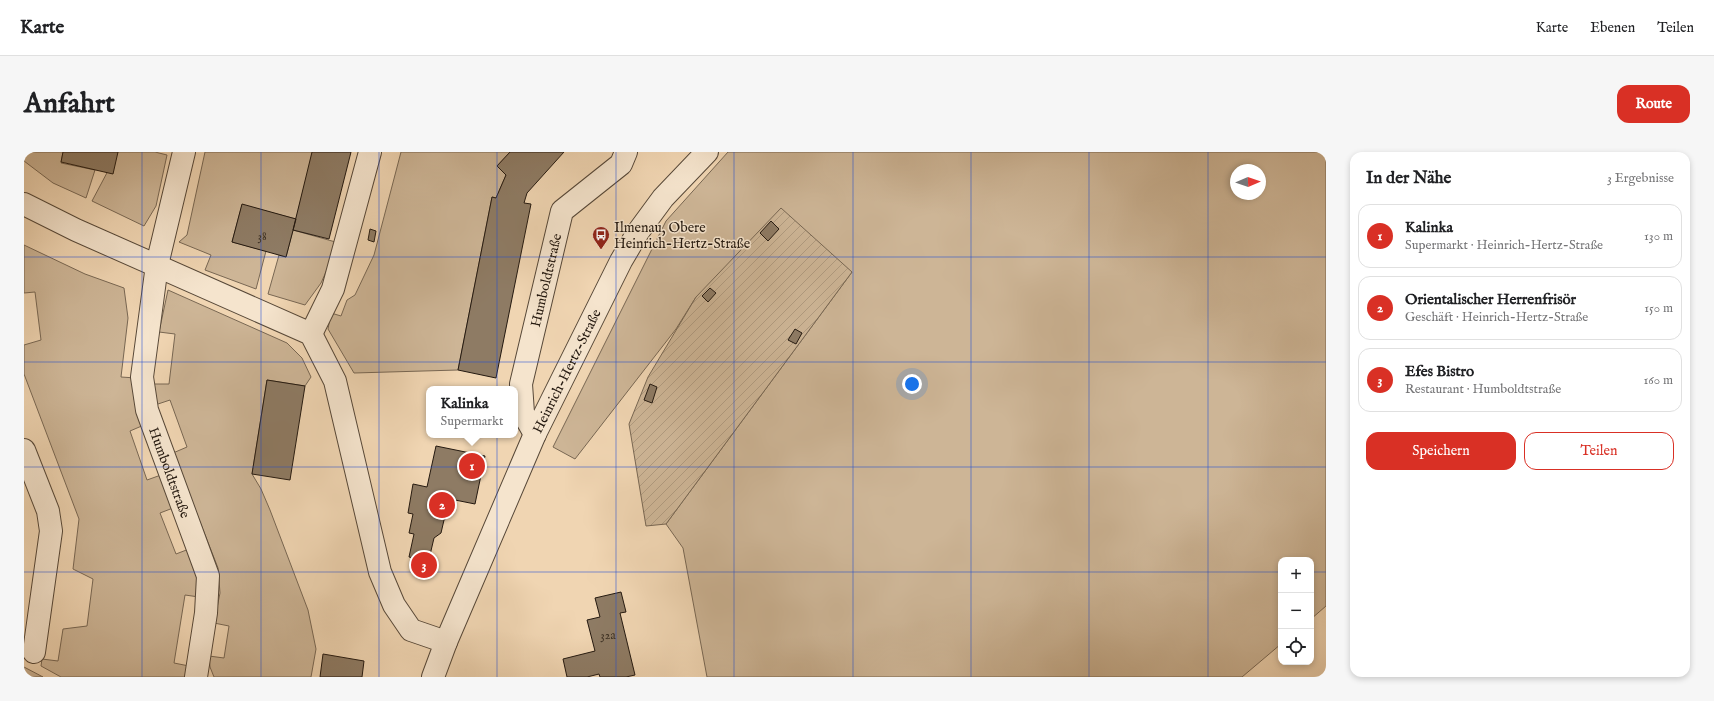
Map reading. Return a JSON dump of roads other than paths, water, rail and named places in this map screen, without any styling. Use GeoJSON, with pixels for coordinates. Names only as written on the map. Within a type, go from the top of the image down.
{"type":"FeatureCollection","features":[{"type":"Feature","properties":{"kind":"street","name":"Humboldtstraße"},"geometry":{"type":"LineString","coordinates":[[184,152],[157,265],[142,377],[147,410],[208,576],[206,613],[196,677]]}},
{"type":"Feature","properties":{"kind":"street"},"geometry":{"type":"LineString","coordinates":[[311,334],[332,289],[370,152]]}},
{"type":"Feature","properties":{"kind":"street","name":"Humboldtstraße"},"geometry":{"type":"LineString","coordinates":[[535,434],[523,413],[521,384],[562,211],[621,164],[626,152]]}},
{"type":"Feature","properties":{"kind":"street","name":"Heinrich-Hertz-Straße"},"geometry":{"type":"LineString","coordinates":[[433,677],[446,642],[535,434],[621,261],[638,232],[663,198],[707,152]]}},
{"type":"Feature","properties":{"kind":"street"},"geometry":{"type":"LineString","coordinates":[[24,204],[76,230],[311,334],[335,381],[380,572],[394,605],[411,630],[446,642]]}},
{"type":"Feature","properties":{"kind":"street"},"geometry":{"type":"LineString","coordinates":[[24,450],[48,511],[51,531],[34,652]]}},
{"type":"Feature","properties":{"kind":"place","name":"Ilmenau, Obere Heinrich-Hertz-Straße"},"geometry":{"type":"Point","coordinates":[601,250]}},
{"type":"Feature","properties":{"kind":"place","name":"Kalinka"},"geometry":{"type":"Point","coordinates":[472,466]}},
{"type":"Feature","properties":{"kind":"place","name":"Orientalischer Herrenfrisör"},"geometry":{"type":"Point","coordinates":[442,505]}},
{"type":"Feature","properties":{"kind":"place","name":"Efes Bistro"},"geometry":{"type":"Point","coordinates":[424,565]}}]}
